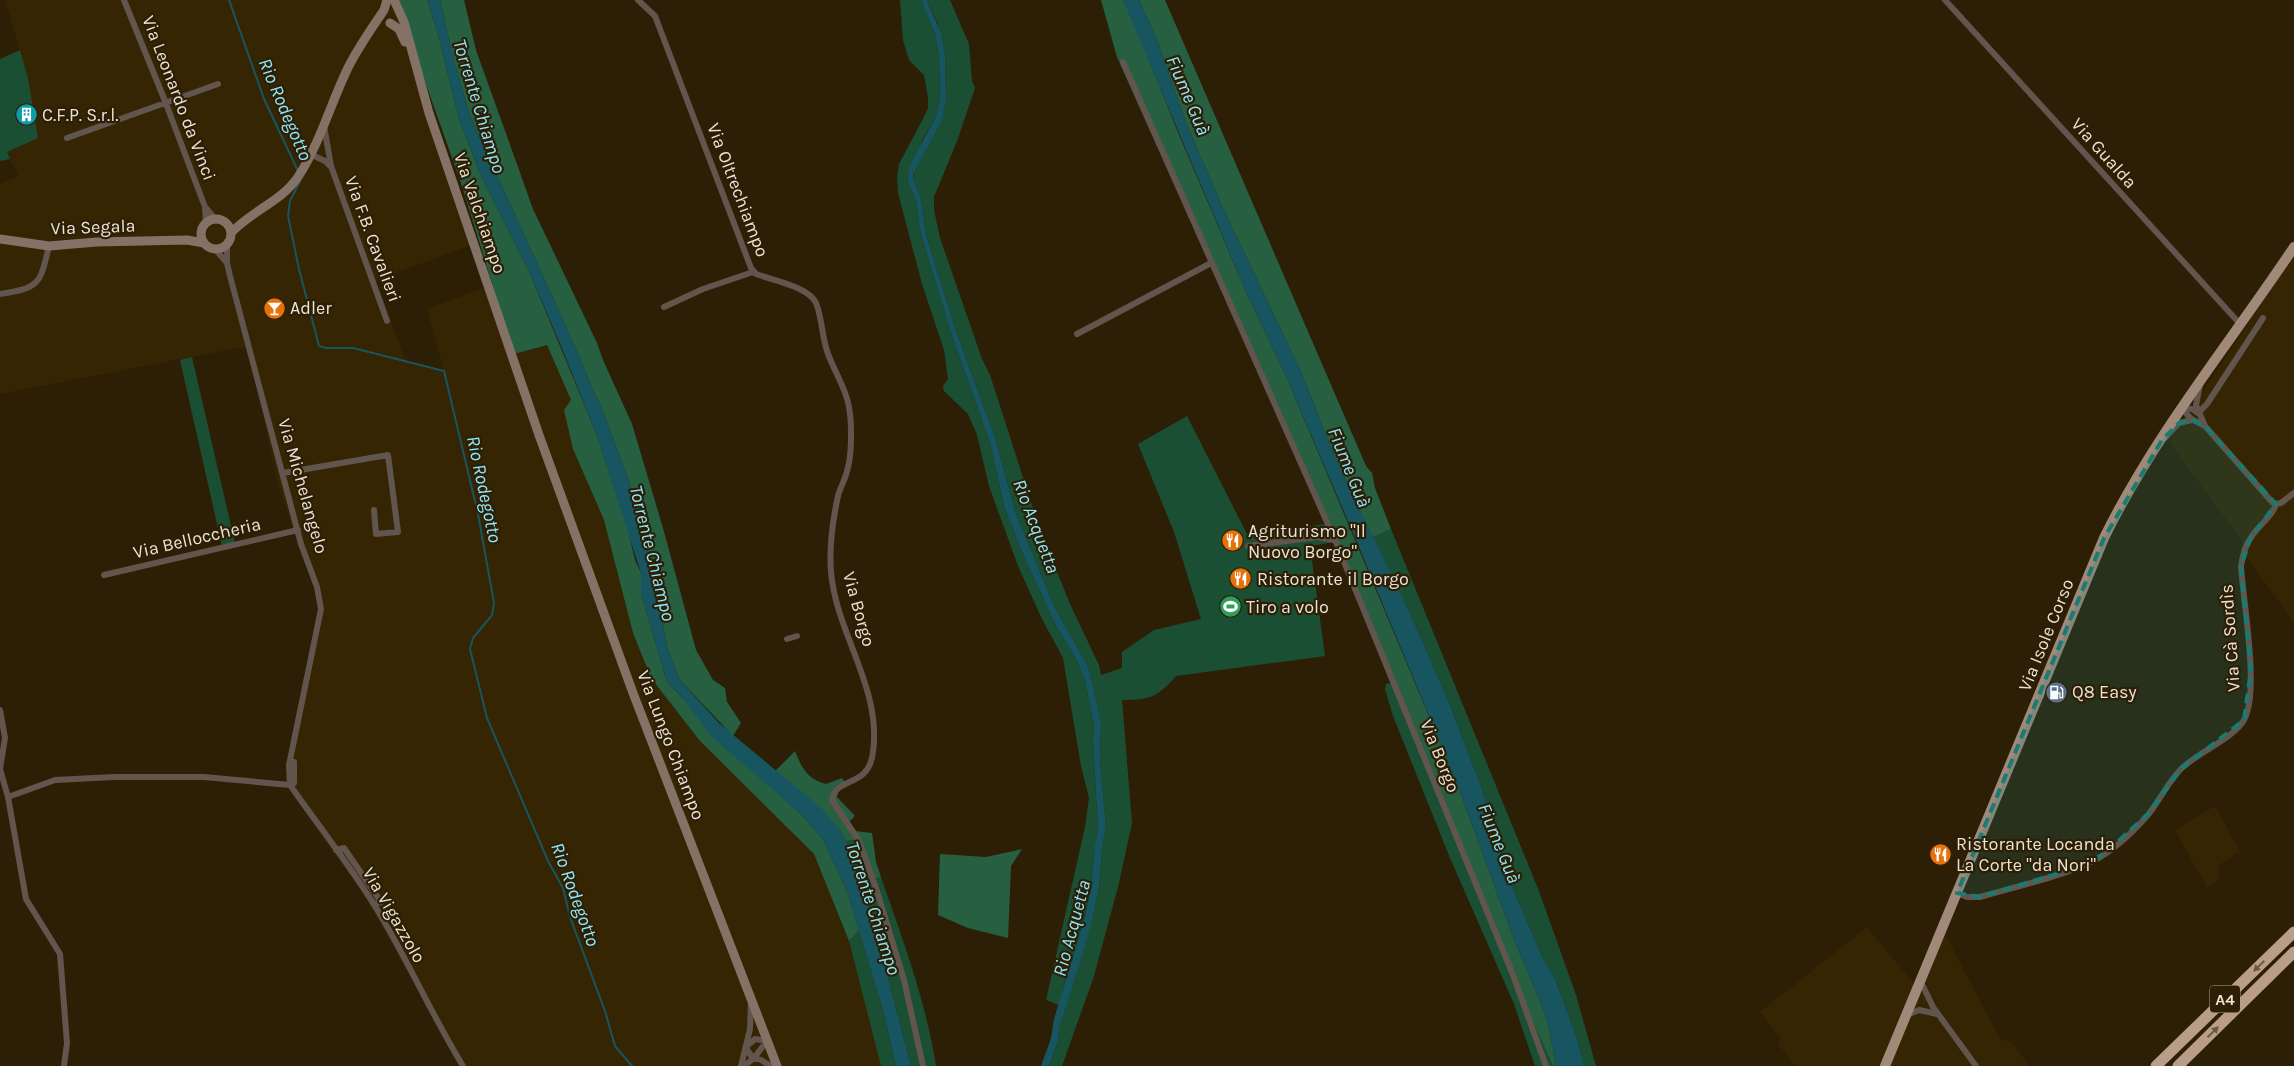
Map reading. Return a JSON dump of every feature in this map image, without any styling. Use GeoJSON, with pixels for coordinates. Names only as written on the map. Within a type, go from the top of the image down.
{"type":"FeatureCollection","features":[{"type":"Feature","properties":{"kind":"highway","name":"A4"},"geometry":{"type":"LineString","coordinates":[[2156,1066],[2294,932]]}},
{"type":"Feature","properties":{"kind":"highway","name":"A4"},"geometry":{"type":"LineString","coordinates":[[2178,1066],[2294,952]]}},
{"type":"Feature","properties":{"kind":"main road","name":"Via Segala"},"geometry":{"type":"LineString","coordinates":[[227,245],[231,233],[243,220],[278,198],[288,188],[310,154],[324,125],[346,69],[382,14],[387,0]]}},
{"type":"Feature","properties":{"kind":"main road","name":"Via Valchiampo"},"geometry":{"type":"LineString","coordinates":[[394,0],[429,113],[539,435]]}},
{"type":"Feature","properties":{"kind":"main road"},"geometry":{"type":"LineString","coordinates":[[382,14],[399,12]]}},
{"type":"Feature","properties":{"kind":"main road"},"geometry":{"type":"LineString","coordinates":[[372,29],[390,23],[399,12]]}},
{"type":"Feature","properties":{"kind":"main road"},"geometry":{"type":"LineString","coordinates":[[390,23],[399,29],[415,63]]}},
{"type":"Feature","properties":{"kind":"main road","name":"Via Segala"},"geometry":{"type":"LineString","coordinates":[[187,240],[219,220],[243,220]]}},
{"type":"Feature","properties":{"kind":"main road"},"geometry":{"type":"LineString","coordinates":[[219,220],[230,228],[231,233]]}},
{"type":"Feature","properties":{"kind":"main road"},"geometry":{"type":"LineString","coordinates":[[204,228],[204,243]]}},
{"type":"Feature","properties":{"kind":"main road","name":"Via Segala"},"geometry":{"type":"LineString","coordinates":[[0,239],[49,246],[97,242],[187,240],[204,243],[216,249]]}},
{"type":"Feature","properties":{"kind":"main road"},"geometry":{"type":"LineString","coordinates":[[216,249],[227,245]]}},
{"type":"Feature","properties":{"kind":"main road","name":"Via Isole Corso"},"geometry":{"type":"LineString","coordinates":[[1885,1066],[2104,538],[2119,507],[2183,408],[2294,247]]}},
{"type":"Feature","properties":{"kind":"main road","name":"Via Lungo Chiampo"},"geometry":{"type":"LineString","coordinates":[[539,435],[633,692],[777,1066]]}},
{"type":"Feature","properties":{"kind":"street","name":"Via Leonardo da Vinci"},"geometry":{"type":"LineString","coordinates":[[124,0],[166,101],[205,207],[204,228]]}},
{"type":"Feature","properties":{"kind":"street","name":"Via Oltrechiampo"},"geometry":{"type":"LineString","coordinates":[[638,0],[655,16],[753,272],[804,290],[813,298],[817,304],[821,332],[830,359],[844,389]]}},
{"type":"Feature","properties":{"kind":"street","name":"Via Gualda"},"geometry":{"type":"LineString","coordinates":[[1945,0],[2241,325]]}},
{"type":"Feature","properties":{"kind":"street","name":"Via Borgo"},"geometry":{"type":"LineString","coordinates":[[1123,62],[1334,540],[1513,975],[1546,1066]]}},
{"type":"Feature","properties":{"kind":"street"},"geometry":{"type":"LineString","coordinates":[[67,138],[166,101],[218,84]]}},
{"type":"Feature","properties":{"kind":"street","name":"Via F.B. Cavalieri"},"geometry":{"type":"LineString","coordinates":[[324,125],[331,166],[387,321]]}},
{"type":"Feature","properties":{"kind":"street","name":"Via F.B. Cavalieri"},"geometry":{"type":"LineString","coordinates":[[310,154],[331,166]]}},
{"type":"Feature","properties":{"kind":"street","name":"Via Leonardo da Vinci"},"geometry":{"type":"LineString","coordinates":[[205,207],[219,220]]}},
{"type":"Feature","properties":{"kind":"street","name":"Via Michelangelo"},"geometry":{"type":"LineString","coordinates":[[227,245],[227,262],[298,530],[317,587],[321,609],[300,720],[293,768],[294,783],[290,785]]}},
{"type":"Feature","properties":{"kind":"street"},"geometry":{"type":"LineString","coordinates":[[0,294],[32,288],[42,275],[49,246]]}},
{"type":"Feature","properties":{"kind":"street","name":"Via Michelangelo"},"geometry":{"type":"LineString","coordinates":[[216,249],[227,262]]}},
{"type":"Feature","properties":{"kind":"street"},"geometry":{"type":"LineString","coordinates":[[1077,334],[1211,263]]}},
{"type":"Feature","properties":{"kind":"street"},"geometry":{"type":"LineString","coordinates":[[664,307],[710,287],[753,272]]}},
{"type":"Feature","properties":{"kind":"street"},"geometry":{"type":"LineString","coordinates":[[2198,413],[2207,404],[2263,318]]}},
{"type":"Feature","properties":{"kind":"street"},"geometry":{"type":"LineString","coordinates":[[2202,382],[2196,399],[2198,413],[2205,426],[2272,502],[2276,504]]}},
{"type":"Feature","properties":{"kind":"street","name":"Via Borgo"},"geometry":{"type":"LineString","coordinates":[[844,389],[850,408],[850,459],[836,505],[831,571],[839,605],[871,707],[874,750],[872,763],[864,775],[839,788],[832,795],[834,804],[851,825],[859,841],[878,891],[904,980],[923,1066]]}},
{"type":"Feature","properties":{"kind":"street"},"geometry":{"type":"LineString","coordinates":[[2198,413],[2192,409],[2183,408],[2186,415],[2192,420],[2205,426]]}},
{"type":"Feature","properties":{"kind":"street"},"geometry":{"type":"LineString","coordinates":[[2162,440],[2179,423],[2192,420]]}},
{"type":"Feature","properties":{"kind":"street"},"geometry":{"type":"LineString","coordinates":[[283,473],[388,455],[398,532],[376,534],[374,510]]}},
{"type":"Feature","properties":{"kind":"street","name":"Via Cà Sordìs"},"geometry":{"type":"LineString","coordinates":[[1957,893],[1980,897],[2070,870],[2103,855],[2129,834],[2148,814],[2182,769],[2234,732],[2244,720],[2249,704],[2251,670],[2241,566],[2244,549],[2251,536],[2274,511],[2276,504],[2281,503],[2294,493]]}},
{"type":"Feature","properties":{"kind":"street","name":"Via Belloccheria"},"geometry":{"type":"LineString","coordinates":[[104,575],[298,530]]}},
{"type":"Feature","properties":{"kind":"street"},"geometry":{"type":"LineString","coordinates":[[1248,546],[1317,538],[1334,540]]}},
{"type":"Feature","properties":{"kind":"street"},"geometry":{"type":"LineString","coordinates":[[787,639],[797,636]]}},
{"type":"Feature","properties":{"kind":"street"},"geometry":{"type":"LineString","coordinates":[[0,710],[4,738],[0,769],[8,797],[26,898],[60,954],[67,1044],[64,1066]]}},
{"type":"Feature","properties":{"kind":"street"},"geometry":{"type":"LineString","coordinates":[[8,797],[55,780],[114,777],[204,777],[290,785]]}},
{"type":"Feature","properties":{"kind":"street","name":"Via Vigazzolo"},"geometry":{"type":"LineString","coordinates":[[290,785],[374,904],[442,1032],[463,1066]]}},
{"type":"Feature","properties":{"kind":"street"},"geometry":{"type":"LineString","coordinates":[[1921,979],[1927,997],[1938,1015],[1976,1066]]}},
{"type":"Feature","properties":{"kind":"street"},"geometry":{"type":"LineString","coordinates":[[1914,996],[1927,997]]}},
{"type":"Feature","properties":{"kind":"street"},"geometry":{"type":"LineString","coordinates":[[1914,996],[1919,1005],[1938,1015]]}},
{"type":"Feature","properties":{"kind":"street"},"geometry":{"type":"LineString","coordinates":[[742,1066],[750,1029],[751,1001]]}},
{"type":"Feature","properties":{"kind":"street"},"geometry":{"type":"LineString","coordinates":[[1905,1017],[1915,1010],[1928,1011]]}},
{"type":"Feature","properties":{"kind":"street"},"geometry":{"type":"LineString","coordinates":[[746,1047],[755,1040],[767,1040]]}},
{"type":"Feature","properties":{"kind":"street"},"geometry":{"type":"LineString","coordinates":[[742,1066],[754,1058],[767,1040]]}},
{"type":"Feature","properties":{"kind":"street"},"geometry":{"type":"LineString","coordinates":[[746,1047],[747,1052],[754,1058],[771,1066]]}},
{"type":"Feature","properties":{"kind":"highlighted area"},"geometry":{"type":"Polygon","coordinates":[[[2192,420],[2205,426],[2276,504],[2251,537],[2241,566],[2251,670],[2244,720],[2181,769],[2148,814],[2103,855],[2070,870],[1980,897],[1957,893],[2104,538],[2162,440],[2179,423],[2192,420]]]}},
{"type":"Feature","properties":{"kind":"shaded area"},"geometry":{"type":"Polygon","coordinates":[[[5,0],[396,0],[472,245],[376,280],[406,361],[444,371],[427,309],[491,285],[547,345],[571,400],[573,449],[604,520],[633,633],[651,678],[700,741],[814,854],[853,952],[881,1066],[461,1066],[362,892],[311,822],[289,784],[320,605],[309,564],[295,536],[278,484],[248,348],[238,348],[0,394],[0,184],[18,176],[7,152],[28,78],[5,0]]]}},
{"type":"Feature","properties":{"kind":"shaded area"},"geometry":{"type":"Polygon","coordinates":[[[2294,255],[2294,622],[2240,549],[2243,542],[2169,442],[2294,255]]]}},
{"type":"Feature","properties":{"kind":"shaded area"},"geometry":{"type":"Polygon","coordinates":[[[2215,806],[2240,851],[2218,866],[2219,880],[2207,888],[2175,830],[2215,806]]]}},
{"type":"Feature","properties":{"kind":"shaded area"},"geometry":{"type":"Polygon","coordinates":[[[1867,927],[1917,987],[1942,928],[2000,1039],[2012,1042],[2029,1066],[1795,1066],[1777,1043],[1781,1039],[1760,1012],[1867,927]]]}},
{"type":"Feature","properties":{"kind":"green space"},"geometry":{"type":"Polygon","coordinates":[[[396,0],[427,0],[438,34],[459,119],[481,176],[529,271],[596,433],[628,530],[635,560],[641,573],[641,594],[667,682],[761,778],[802,815],[823,839],[847,891],[859,930],[849,941],[814,854],[700,741],[651,678],[633,633],[604,520],[573,449],[564,410],[571,400],[547,345],[514,354],[461,183],[396,0]]]}},
{"type":"Feature","properties":{"kind":"green space"},"geometry":{"type":"Polygon","coordinates":[[[440,0],[464,0],[476,50],[533,209],[597,343],[632,424],[696,650],[713,680],[725,688],[727,702],[741,723],[733,736],[679,679],[667,647],[654,572],[628,478],[605,417],[567,329],[470,116],[453,57],[440,0]]]}},
{"type":"Feature","properties":{"kind":"green space"},"geometry":{"type":"Polygon","coordinates":[[[900,0],[921,0],[935,34],[939,56],[940,98],[936,116],[922,141],[908,183],[916,200],[921,235],[952,336],[990,443],[1004,506],[1021,550],[1054,622],[1077,661],[1084,678],[1094,725],[1093,741],[1098,830],[1087,906],[1059,1005],[1046,1000],[1085,827],[1089,798],[1081,766],[1063,658],[1042,619],[1018,566],[989,486],[977,435],[968,414],[944,391],[943,386],[948,379],[944,350],[922,284],[898,193],[897,176],[899,164],[928,108],[924,75],[909,60],[903,40],[900,0]]]}},
{"type":"Feature","properties":{"kind":"green space"},"geometry":{"type":"Polygon","coordinates":[[[927,0],[950,0],[969,44],[972,81],[975,88],[957,141],[934,197],[934,210],[940,238],[982,359],[990,375],[1039,527],[1070,604],[1099,665],[1101,675],[1122,668],[1122,652],[1154,630],[1201,619],[1174,532],[1138,444],[1187,416],[1247,534],[1326,524],[1335,542],[1310,546],[1325,656],[1176,676],[1164,689],[1153,696],[1122,700],[1132,823],[1119,883],[1094,976],[1062,1066],[1049,1066],[1058,1041],[1059,1029],[1099,888],[1106,827],[1100,760],[1101,724],[1089,668],[1054,606],[1015,511],[995,437],[957,334],[926,234],[921,199],[914,181],[914,169],[932,136],[946,98],[945,56],[938,24],[927,0]]]}},
{"type":"Feature","properties":{"kind":"green space"},"geometry":{"type":"Polygon","coordinates":[[[1101,0],[1123,0],[1128,8],[1177,130],[1247,294],[1286,376],[1457,783],[1515,942],[1548,1023],[1556,1066],[1553,1066],[1532,1020],[1379,643],[1117,57],[1101,0]]]}},
{"type":"Feature","properties":{"kind":"green space"},"geometry":{"type":"Polygon","coordinates":[[[1139,0],[1165,0],[1366,466],[1372,473],[1375,488],[1391,529],[1372,538],[1334,455],[1302,374],[1222,206],[1186,123],[1157,40],[1139,0]]]}},
{"type":"Feature","properties":{"kind":"green space"},"geometry":{"type":"Polygon","coordinates":[[[20,50],[28,78],[38,138],[7,152],[10,159],[0,161],[0,59],[20,50]]]}},
{"type":"Feature","properties":{"kind":"green space"},"geometry":{"type":"Polygon","coordinates":[[[192,357],[235,543],[222,546],[180,360],[192,357]]]}},
{"type":"Feature","properties":{"kind":"green space"},"geometry":{"type":"Polygon","coordinates":[[[1391,529],[1539,891],[1576,995],[1596,1066],[1584,1066],[1577,1038],[1555,979],[1541,954],[1505,870],[1482,789],[1450,705],[1414,622],[1372,538],[1391,529]]]}},
{"type":"Feature","properties":{"kind":"green space"},"geometry":{"type":"Polygon","coordinates":[[[1395,682],[1532,1020],[1553,1066],[1535,1066],[1514,1004],[1450,858],[1393,716],[1385,689],[1386,684],[1395,682]]]}},
{"type":"Feature","properties":{"kind":"green space"},"geometry":{"type":"Polygon","coordinates":[[[795,751],[806,772],[814,779],[826,784],[842,778],[846,784],[840,786],[837,797],[855,816],[849,822],[855,831],[872,833],[876,862],[881,877],[871,880],[856,840],[846,841],[840,830],[775,771],[795,751]]]}},
{"type":"Feature","properties":{"kind":"green space"},"geometry":{"type":"Polygon","coordinates":[[[856,840],[871,880],[881,877],[920,994],[936,1066],[911,1066],[866,893],[855,858],[846,841],[856,840]]]}},
{"type":"Feature","properties":{"kind":"green space"},"geometry":{"type":"Polygon","coordinates":[[[1022,849],[1011,866],[1008,938],[968,928],[938,915],[940,854],[986,857],[1022,849]]]}},
{"type":"Feature","properties":{"kind":"green space"},"geometry":{"type":"Polygon","coordinates":[[[859,930],[882,1007],[896,1066],[881,1066],[849,941],[859,930]]]}},
{"type":"Feature","properties":{"kind":"water"},"geometry":{"type":"Polygon","coordinates":[[[427,0],[440,0],[453,57],[470,116],[567,329],[605,417],[628,478],[654,572],[667,647],[679,679],[719,723],[821,808],[840,830],[855,858],[866,893],[911,1066],[896,1066],[882,1007],[847,891],[823,839],[802,815],[712,737],[682,697],[667,682],[641,594],[641,573],[596,433],[529,271],[481,176],[459,119],[438,34],[427,0]]]}},
{"type":"Feature","properties":{"kind":"water"},"geometry":{"type":"Polygon","coordinates":[[[921,0],[927,0],[941,33],[945,56],[946,98],[941,118],[913,172],[914,181],[921,199],[926,234],[957,334],[995,437],[1015,511],[1054,606],[1089,668],[1101,723],[1100,760],[1106,827],[1099,888],[1088,936],[1049,1066],[1041,1066],[1051,1038],[1054,1019],[1091,889],[1098,830],[1093,741],[1094,725],[1084,678],[1077,661],[1054,622],[1021,550],[1004,506],[990,443],[952,336],[921,235],[916,200],[908,183],[909,167],[936,116],[940,98],[939,56],[935,34],[921,0]]]}},
{"type":"Feature","properties":{"kind":"water"},"geometry":{"type":"Polygon","coordinates":[[[1123,0],[1139,0],[1157,40],[1186,123],[1222,206],[1302,374],[1334,455],[1414,622],[1450,705],[1482,789],[1505,870],[1541,954],[1555,979],[1577,1038],[1584,1066],[1556,1066],[1548,1023],[1515,942],[1457,783],[1356,540],[1286,376],[1247,294],[1123,0]]]}},
{"type":"Feature","properties":{"kind":"waterway","name":"Rio Rodegotto"},"geometry":{"type":"LineString","coordinates":[[229,0],[264,99],[298,171]]}},
{"type":"Feature","properties":{"kind":"waterway","name":"Rio Acquetta"},"geometry":{"type":"LineString","coordinates":[[912,174],[941,119],[945,97]]}},
{"type":"Feature","properties":{"kind":"waterway","name":"Rio Rodegotto"},"geometry":{"type":"LineString","coordinates":[[300,181],[290,201],[288,216],[299,269],[319,346],[326,348],[353,348],[444,371],[478,514],[494,603],[492,615],[473,638],[470,649],[487,718],[548,861],[563,888],[570,917],[605,1011],[615,1046],[632,1066]]}},
{"type":"Feature","properties":{"kind":"place","name":"C.F.P. S.r.l."},"geometry":{"type":"Point","coordinates":[26,115]}},
{"type":"Feature","properties":{"kind":"place","name":"Adler"},"geometry":{"type":"Point","coordinates":[274,308]}},
{"type":"Feature","properties":{"kind":"place","name":"Agriturismo \"Il Nuovo Borgo\""},"geometry":{"type":"Point","coordinates":[1232,541]}},
{"type":"Feature","properties":{"kind":"place","name":"Ristorante il Borgo"},"geometry":{"type":"Point","coordinates":[1241,579]}},
{"type":"Feature","properties":{"kind":"place","name":"Tiro a volo"},"geometry":{"type":"Point","coordinates":[1230,607]}},
{"type":"Feature","properties":{"kind":"place","name":"Q8 Easy"},"geometry":{"type":"Point","coordinates":[2056,692]}},
{"type":"Feature","properties":{"kind":"place","name":"Ristorante Locanda La Corte \"da Nori\""},"geometry":{"type":"Point","coordinates":[1940,854]}},
{"type":"Feature","properties":{"kind":"water label","name":"Fiume Guà"},"geometry":{"type":"Point","coordinates":[1189,95]}},
{"type":"Feature","properties":{"kind":"water label","name":"Torrente Chiampo"},"geometry":{"type":"Point","coordinates":[480,106]}},
{"type":"Feature","properties":{"kind":"water label","name":"Fiume Guà"},"geometry":{"type":"Point","coordinates":[1350,467]}},
{"type":"Feature","properties":{"kind":"water label","name":"Torrente Chiampo"},"geometry":{"type":"Point","coordinates":[653,553]}},
{"type":"Feature","properties":{"kind":"water label","name":"Fiume Guà"},"geometry":{"type":"Point","coordinates":[1500,843]}},
{"type":"Feature","properties":{"kind":"water label","name":"Torrente Chiampo"},"geometry":{"type":"Point","coordinates":[874,908]}}]}
